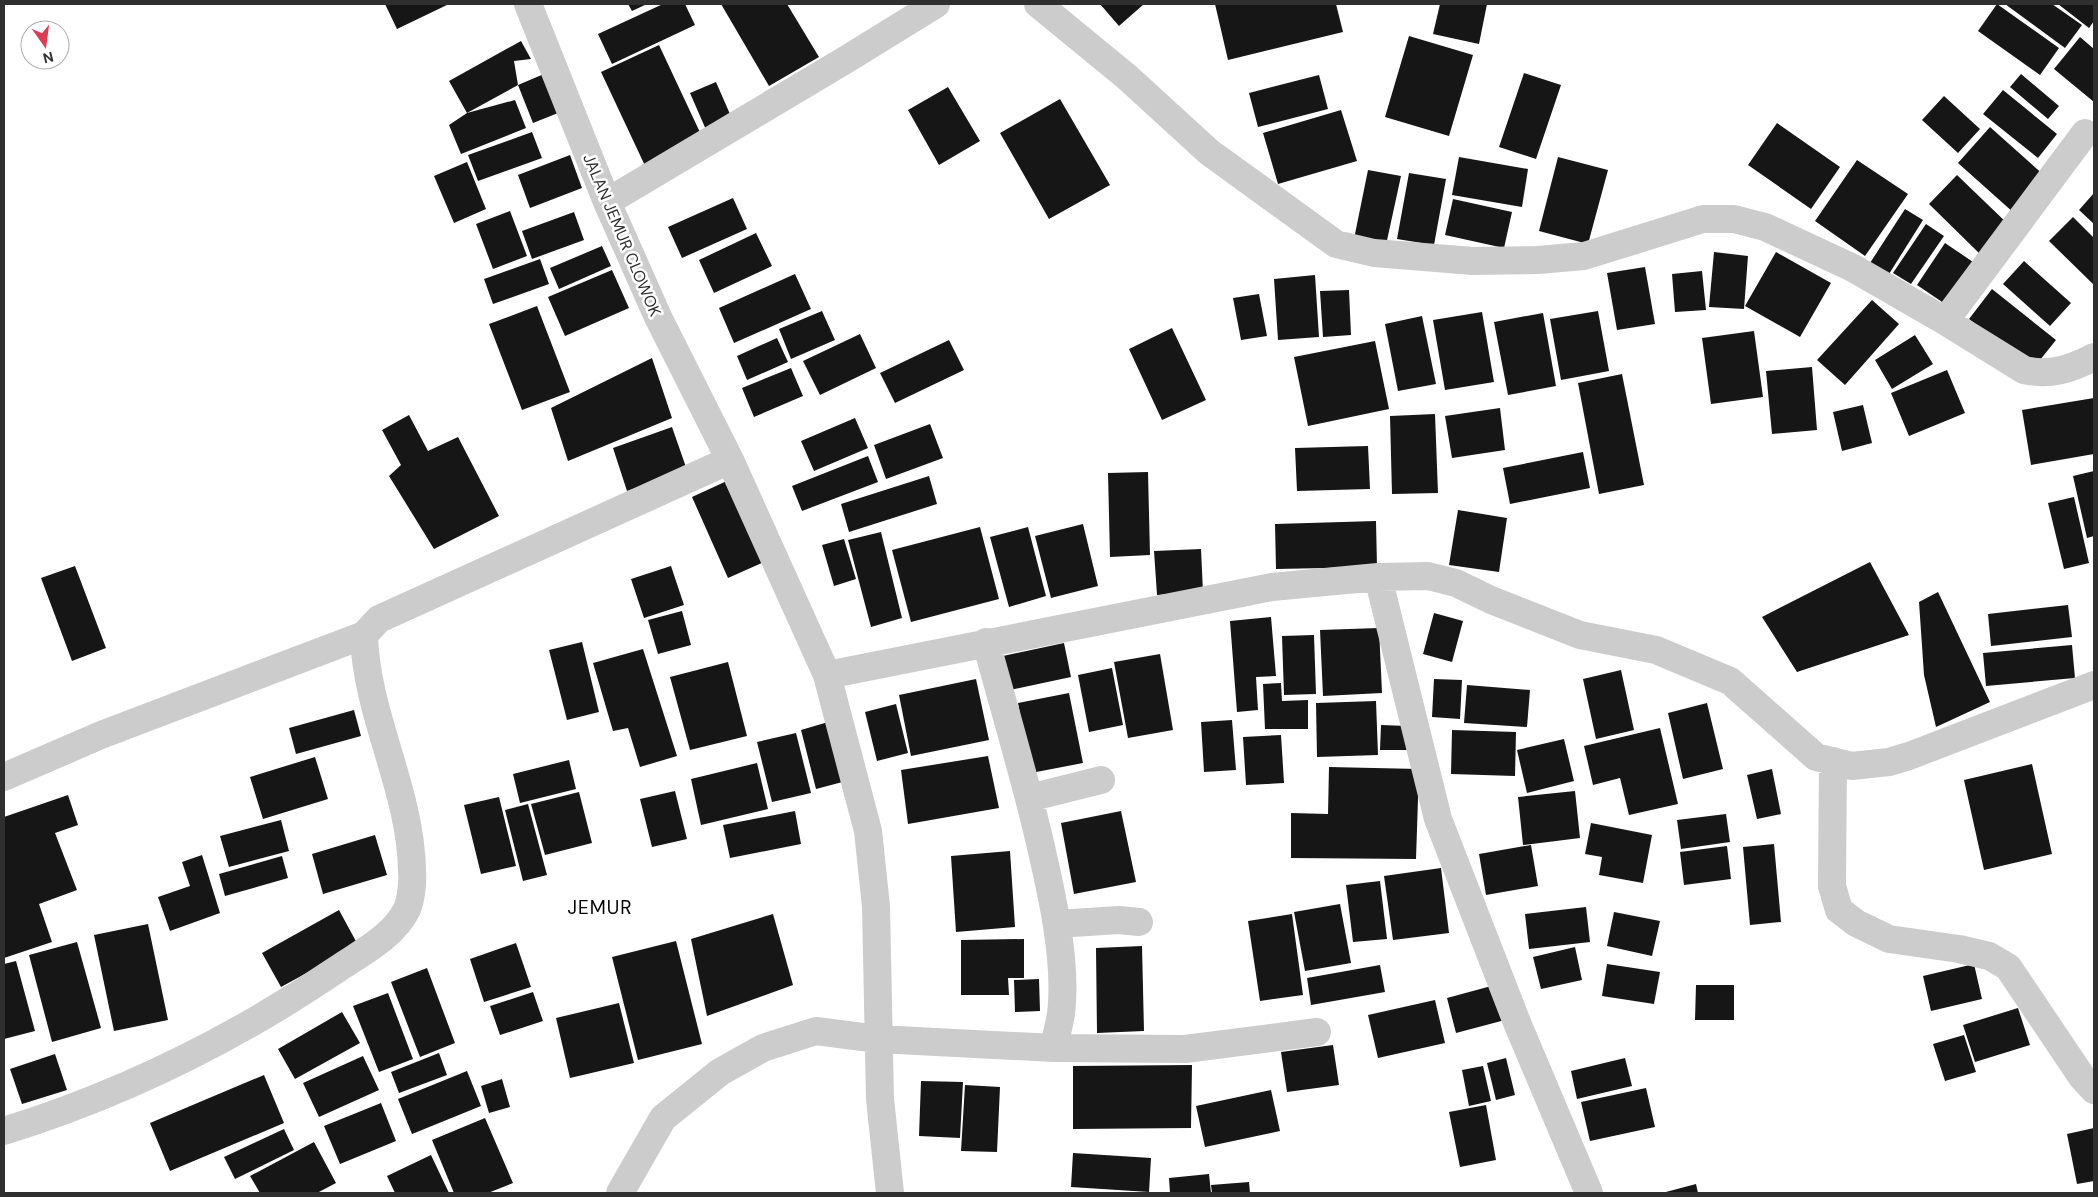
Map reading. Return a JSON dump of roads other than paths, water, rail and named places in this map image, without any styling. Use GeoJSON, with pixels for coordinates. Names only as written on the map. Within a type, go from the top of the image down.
{"type":"FeatureCollection","features":[{"type":"Feature","properties":{"kind":"street","name":"JALAN JEMUR CLOWOK"},"geometry":{"type":"LineString","coordinates":[[528,4],[607,202],[658,317],[730,460],[827,676],[868,831],[876,906],[880,1099],[890,1193]]}},
{"type":"Feature","properties":{"kind":"street"},"geometry":{"type":"LineString","coordinates":[[607,202],[847,60],[936,4]]}},
{"type":"Feature","properties":{"kind":"street"},"geometry":{"type":"LineString","coordinates":[[1038,4],[1128,77],[1209,152],[1336,244],[1374,253],[1454,260],[1538,260],[1584,256],[1703,219],[1734,219],[1765,227],[1853,268],[1945,321],[2024,370],[2039,373],[2053,372],[2076,366],[2094,357]]}},
{"type":"Feature","properties":{"kind":"street"},"geometry":{"type":"LineString","coordinates":[[1945,321],[2085,133]]}},
{"type":"Feature","properties":{"kind":"street"},"geometry":{"type":"LineString","coordinates":[[4,777],[101,735],[364,635],[379,619],[730,460]]}},
{"type":"Feature","properties":{"kind":"street"},"geometry":{"type":"LineString","coordinates":[[827,676],[986,642],[1272,587],[1378,577],[1428,576],[1456,583],[1491,600],[1580,635],[1656,650],[1730,681],[1816,757],[1852,766],[1889,762],[2094,684]]}},
{"type":"Feature","properties":{"kind":"street"},"geometry":{"type":"LineString","coordinates":[[1378,577],[1438,819],[1518,1026],[1589,1193]]}},
{"type":"Feature","properties":{"kind":"street"},"geometry":{"type":"LineString","coordinates":[[4,1131],[30,1123],[159,1072],[284,1006],[383,938],[407,908],[413,872],[407,821],[365,662],[364,635]]}},
{"type":"Feature","properties":{"kind":"street"},"geometry":{"type":"LineString","coordinates":[[986,642],[1029,798],[1044,858],[1057,924],[1062,988],[1061,1013],[1054,1048]]}},
{"type":"Feature","properties":{"kind":"street"},"geometry":{"type":"LineString","coordinates":[[1833,761],[1832,886],[1839,910],[1856,923],[1889,939],[1989,956],[2008,967],[2082,1077],[2094,1090]]}},
{"type":"Feature","properties":{"kind":"street"},"geometry":{"type":"LineString","coordinates":[[1029,798],[1101,780]]}},
{"type":"Feature","properties":{"kind":"street"},"geometry":{"type":"LineString","coordinates":[[1057,924],[1119,920],[1140,922]]}},
{"type":"Feature","properties":{"kind":"street"},"geometry":{"type":"LineString","coordinates":[[620,1193],[663,1118],[720,1072],[763,1048],[816,1031],[878,1039],[1054,1048],[1185,1049],[1318,1032]]}},
{"type":"Feature","properties":{"kind":"district","name":"JEMUR"},"geometry":{"type":"Point","coordinates":[600,907]}}]}
